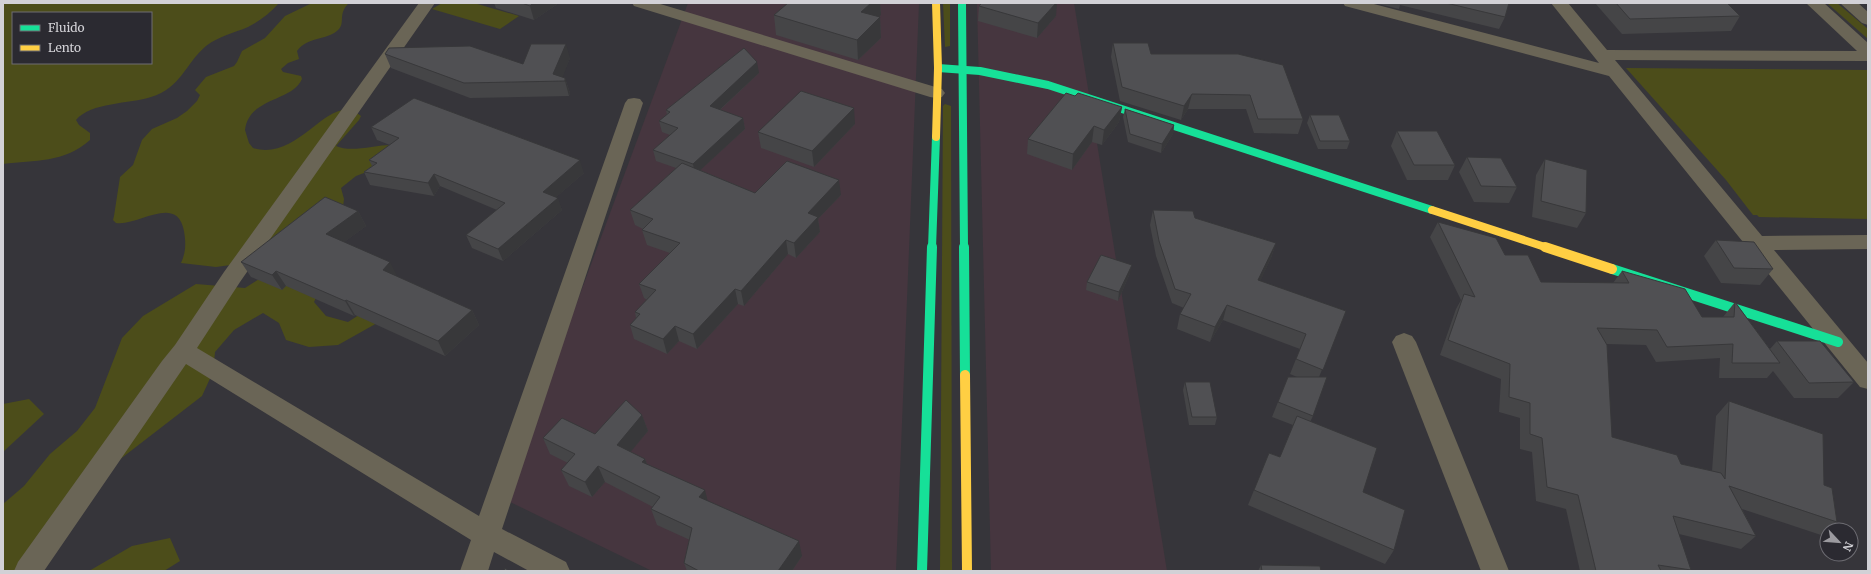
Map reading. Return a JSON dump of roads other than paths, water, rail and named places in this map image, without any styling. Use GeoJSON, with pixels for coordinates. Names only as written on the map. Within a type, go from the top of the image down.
{"type":"FeatureCollection","features":[{"type":"Feature","properties":{"kind":"main road"},"geometry":{"type":"LineString","coordinates":[[922,571],[936,93],[938,68],[936,3]]}},
{"type":"Feature","properties":{"kind":"main road"},"geometry":{"type":"LineString","coordinates":[[962,3],[964,68],[962,116],[967,571]]}},
{"type":"Feature","properties":{"kind":"main road"},"geometry":{"type":"LineString","coordinates":[[938,68],[964,68],[1001,72],[1048,85],[1838,342]]}},
{"type":"Feature","properties":{"kind":"street"},"geometry":{"type":"LineString","coordinates":[[28,571],[170,367],[183,351],[232,277],[427,3]]}},
{"type":"Feature","properties":{"kind":"street"},"geometry":{"type":"LineString","coordinates":[[640,3],[936,93]]}},
{"type":"Feature","properties":{"kind":"street"},"geometry":{"type":"LineString","coordinates":[[1351,3],[1614,72]]}},
{"type":"Feature","properties":{"kind":"street"},"geometry":{"type":"LineString","coordinates":[[1559,3],[1614,72],[1757,243],[1868,380]]}},
{"type":"Feature","properties":{"kind":"street"},"geometry":{"type":"LineString","coordinates":[[1814,3],[1868,52]]}},
{"type":"Feature","properties":{"kind":"street"},"geometry":{"type":"LineString","coordinates":[[1848,3],[1868,20]]}},
{"type":"Feature","properties":{"kind":"street"},"geometry":{"type":"LineString","coordinates":[[1601,55],[1868,56]]}},
{"type":"Feature","properties":{"kind":"street"},"geometry":{"type":"LineString","coordinates":[[474,571],[634,103]]}},
{"type":"Feature","properties":{"kind":"street"},"geometry":{"type":"LineString","coordinates":[[1757,243],[1868,242]]}},
{"type":"Feature","properties":{"kind":"street"},"geometry":{"type":"LineString","coordinates":[[1404,342],[1495,571]]}},
{"type":"Feature","properties":{"kind":"street"},"geometry":{"type":"LineString","coordinates":[[183,351],[487,535],[556,571]]}}]}
